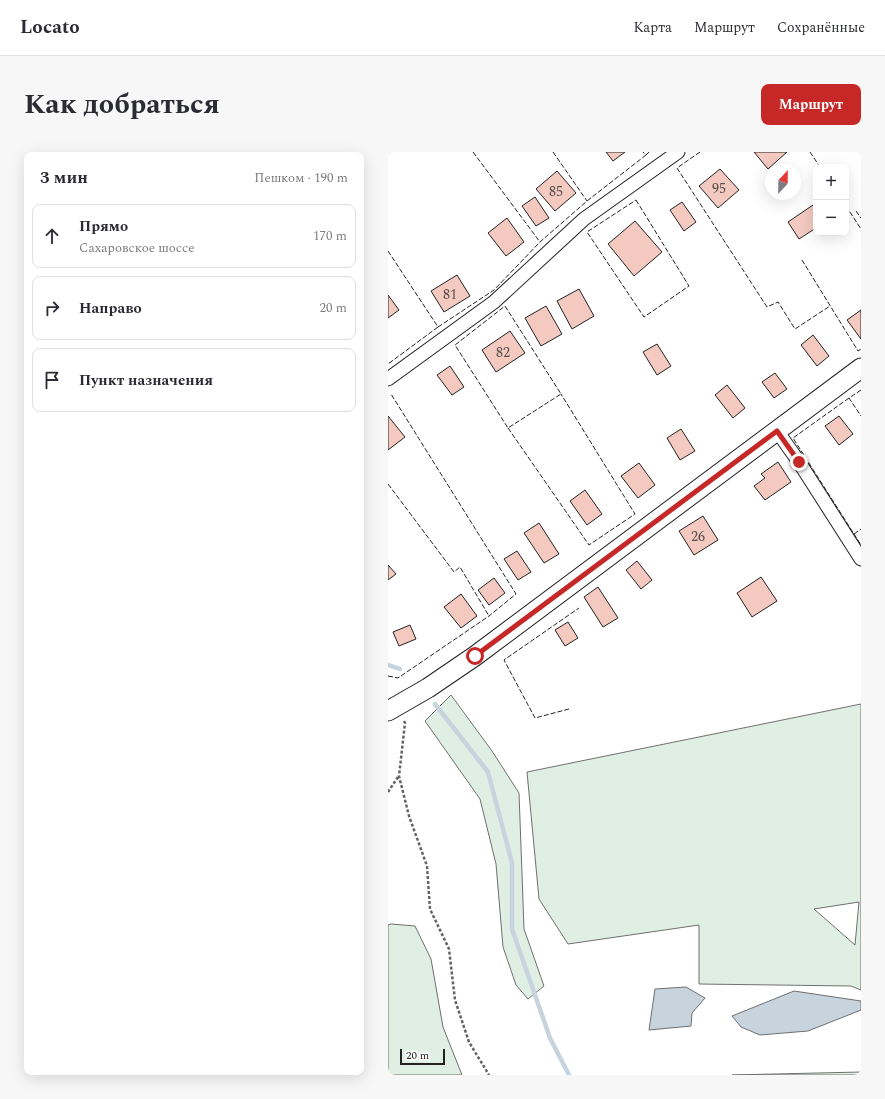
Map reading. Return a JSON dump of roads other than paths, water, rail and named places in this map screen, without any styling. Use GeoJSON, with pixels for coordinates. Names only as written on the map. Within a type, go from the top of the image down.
{"type":"FeatureCollection","features":[{"type":"Feature","properties":{"kind":"main road"},"geometry":{"type":"LineString","coordinates":[[392,708],[433,685],[475,656],[861,368]]}},
{"type":"Feature","properties":{"kind":"street"},"geometry":{"type":"LineString","coordinates":[[388,379],[494,302],[584,219],[678,152]]}},
{"type":"Feature","properties":{"kind":"street"},"geometry":{"type":"LineString","coordinates":[[777,431],[799,462],[861,559]]}},
{"type":"Feature","properties":{"kind":"waterway"},"geometry":{"type":"LineString","coordinates":[[388,665],[400,669]]}},
{"type":"Feature","properties":{"kind":"waterway"},"geometry":{"type":"LineString","coordinates":[[435,704],[488,772],[512,863],[512,929],[550,1038],[569,1075]]}}]}
